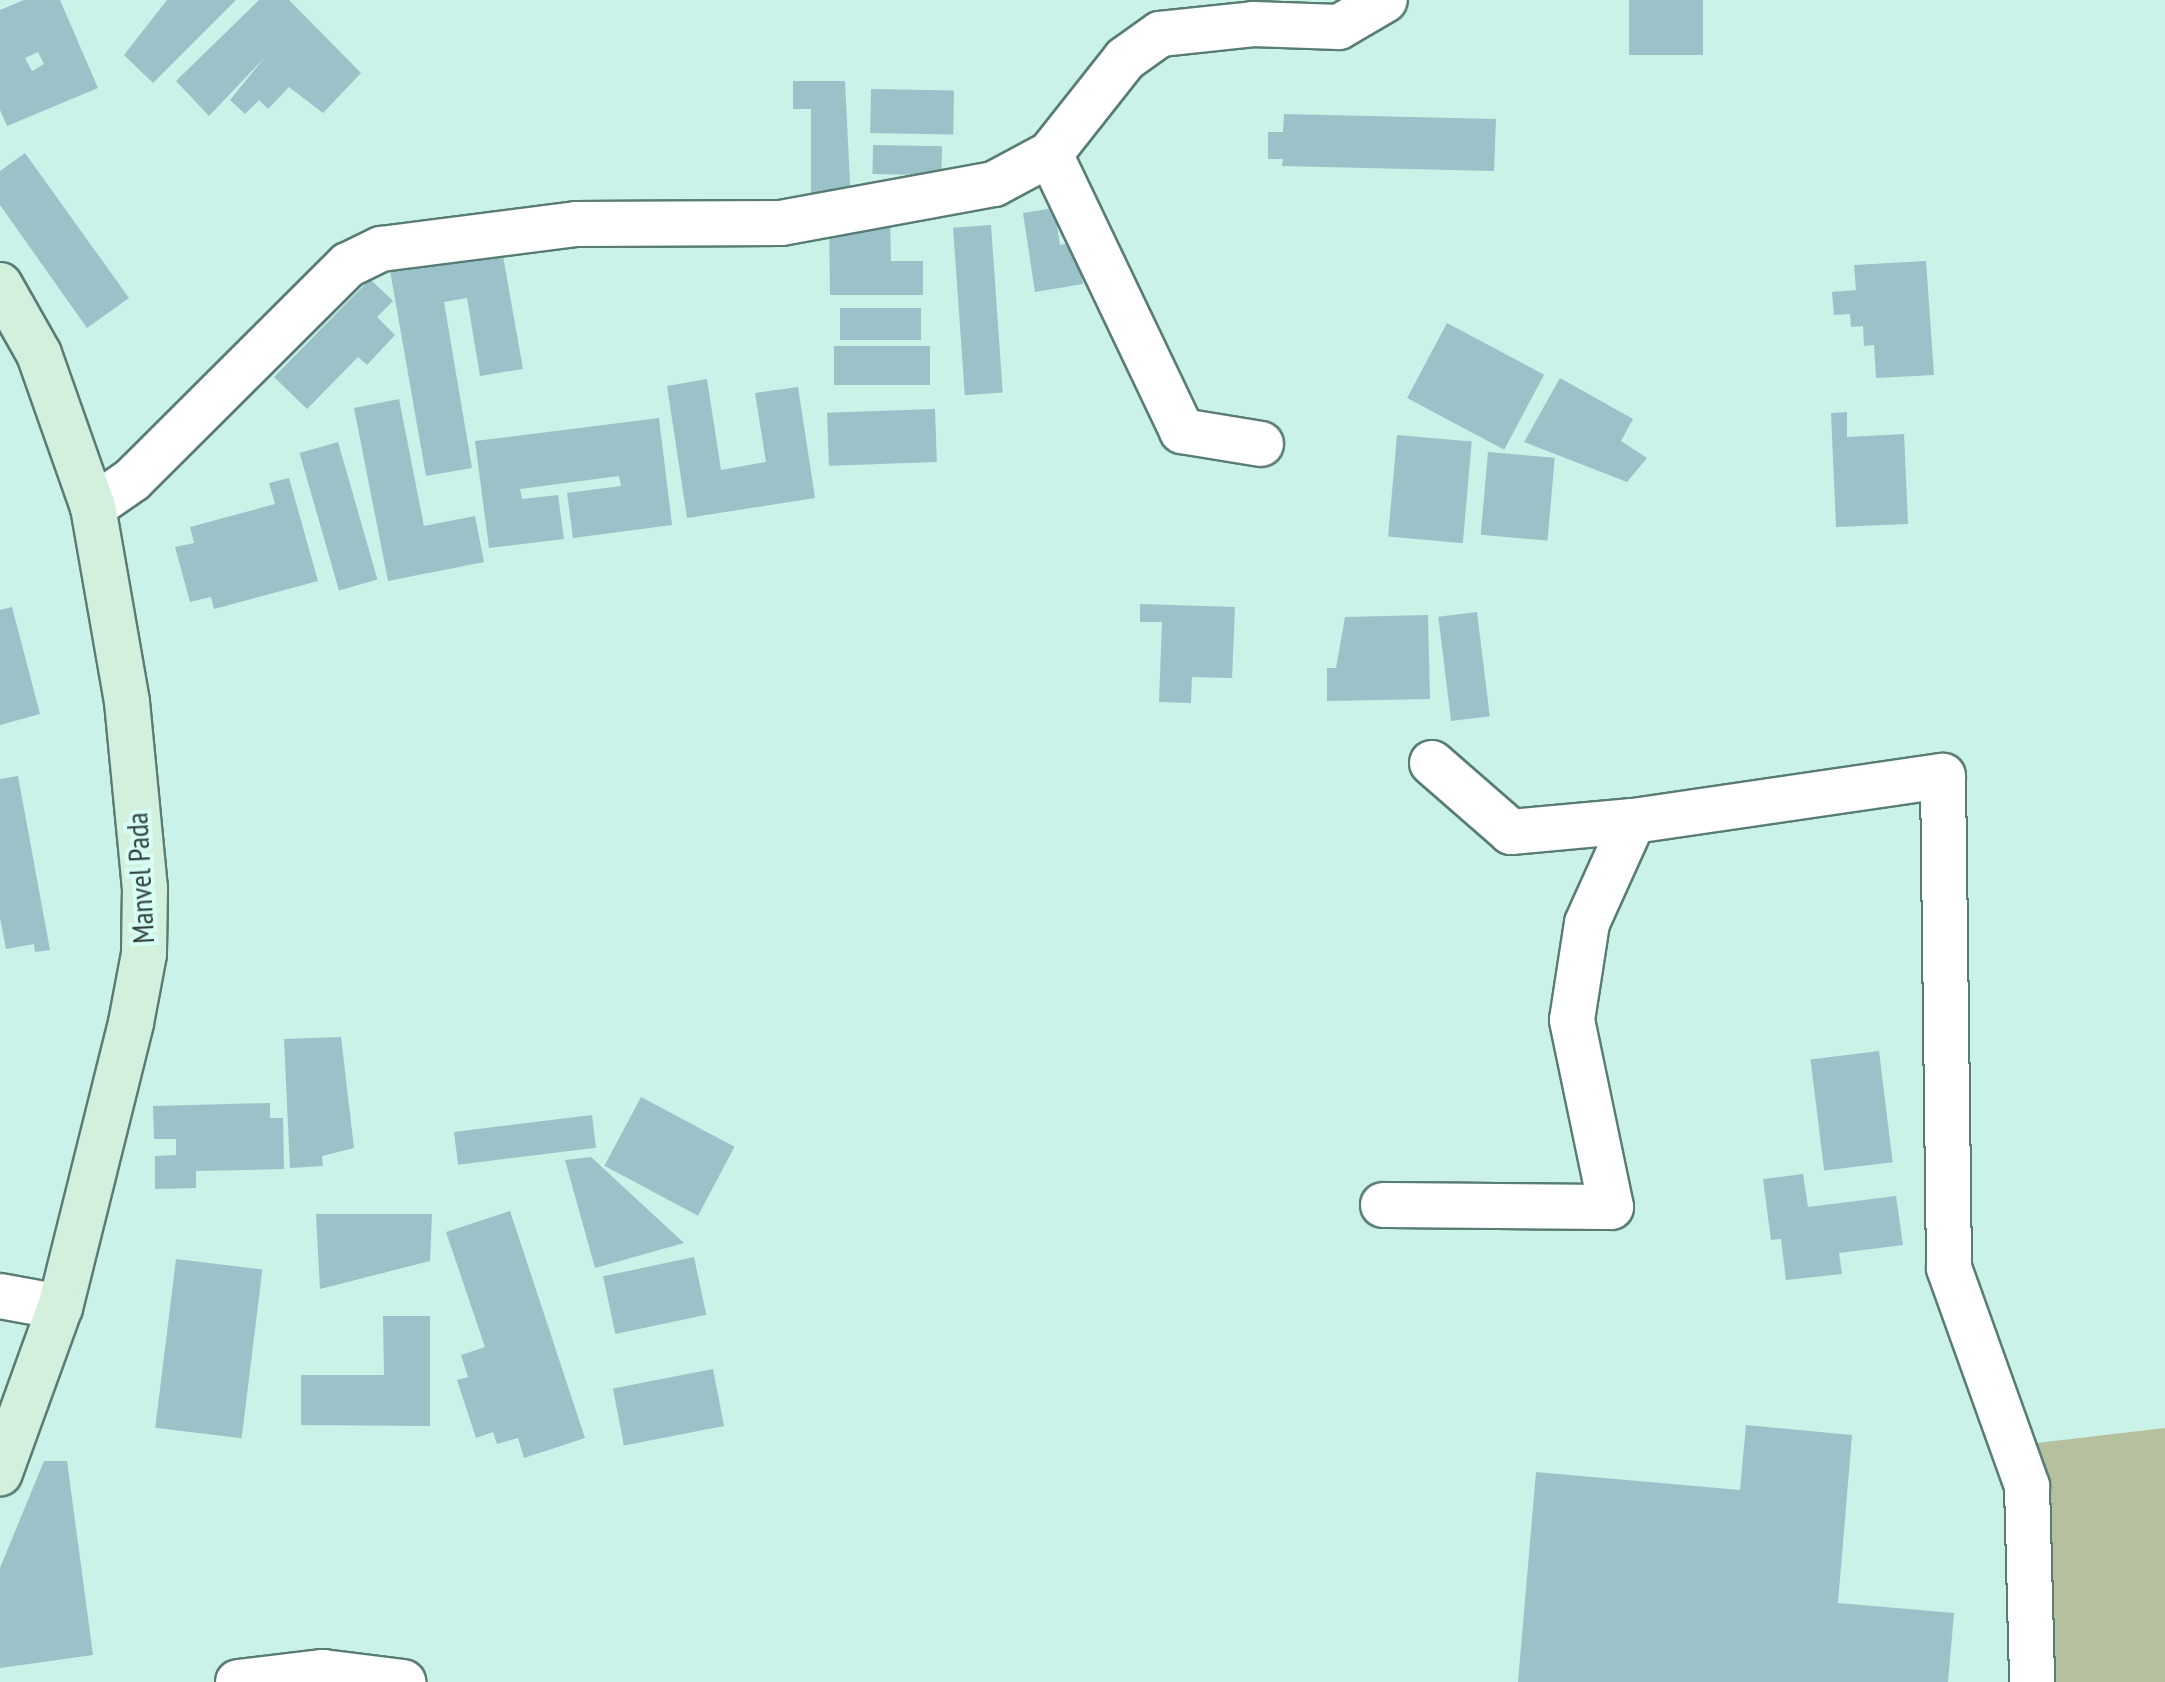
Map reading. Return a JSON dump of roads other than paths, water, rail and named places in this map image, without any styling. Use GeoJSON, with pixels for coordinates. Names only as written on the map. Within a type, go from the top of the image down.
{"type":"FeatureCollection","features":[{"type":"Feature","properties":{"kind":"main road","name":"Manvel Pada"},"geometry":{"type":"LineString","coordinates":[[0,285],[39,354],[93,507],[127,702],[144,954],[60,1307],[0,1473]]}},
{"type":"Feature","properties":{"kind":"street"},"geometry":{"type":"LineString","coordinates":[[93,507],[132,480],[348,265],[381,249],[576,224],[781,223],[994,184],[1050,154],[1125,59],[1160,34],[1253,24],[1339,27],[1385,0]]}},
{"type":"Feature","properties":{"kind":"street"},"geometry":{"type":"LineString","coordinates":[[1050,154],[1182,431],[1261,444]]}},
{"type":"Feature","properties":{"kind":"street"},"geometry":{"type":"LineString","coordinates":[[1432,763],[1511,832],[1633,821],[1943,776],[1949,1268],[2027,1486],[2032,1682]]}},
{"type":"Feature","properties":{"kind":"street"},"geometry":{"type":"LineString","coordinates":[[1383,1205],[1611,1207],[1572,1020],[1587,923],[1633,821]]}},
{"type":"Feature","properties":{"kind":"street"},"geometry":{"type":"LineString","coordinates":[[0,1296],[60,1307]]}},
{"type":"Feature","properties":{"kind":"street"},"geometry":{"type":"LineString","coordinates":[[238,1682],[323,1672],[403,1682]]}}]}
